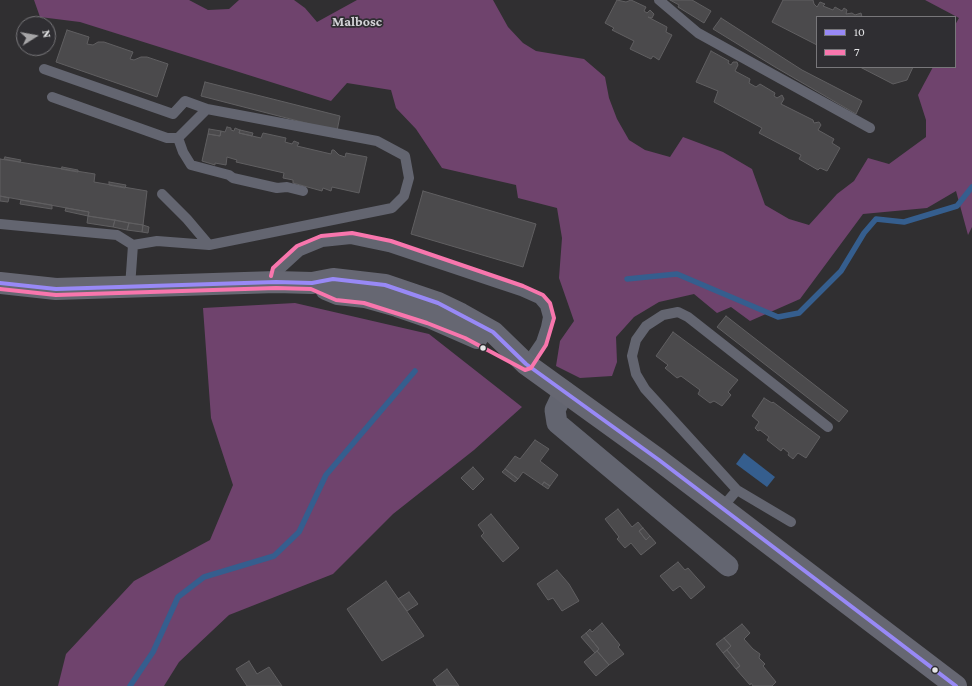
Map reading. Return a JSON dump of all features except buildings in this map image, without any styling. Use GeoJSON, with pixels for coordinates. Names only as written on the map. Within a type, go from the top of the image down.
{"type":"FeatureCollection","features":[{"type":"Feature","properties":{"kind":"main road"},"geometry":{"type":"LineString","coordinates":[[0,283],[56,289],[276,282],[312,283],[338,294],[365,297],[430,317],[468,334],[526,364],[659,460],[721,509],[956,686]]}},
{"type":"Feature","properties":{"kind":"street"},"geometry":{"type":"LineString","coordinates":[[564,391],[556,410],[557,423],[728,566]]}},
{"type":"Feature","properties":{"kind":"lane"},"geometry":{"type":"LineString","coordinates":[[659,0],[698,33],[870,128]]}},
{"type":"Feature","properties":{"kind":"lane"},"geometry":{"type":"LineString","coordinates":[[0,224],[117,235],[133,245],[157,241],[208,245],[392,208],[404,196],[409,178],[405,156],[377,141],[207,109],[184,101],[173,114],[44,69]]}},
{"type":"Feature","properties":{"kind":"lane"},"geometry":{"type":"LineString","coordinates":[[52,97],[167,138],[178,138],[207,109]]}},
{"type":"Feature","properties":{"kind":"lane"},"geometry":{"type":"LineString","coordinates":[[178,138],[183,152],[191,165],[262,185],[277,188],[287,187],[303,191]]}},
{"type":"Feature","properties":{"kind":"lane"},"geometry":{"type":"LineString","coordinates":[[162,194],[187,219],[208,245]]}},
{"type":"Feature","properties":{"kind":"lane"},"geometry":{"type":"LineString","coordinates":[[276,282],[277,272],[300,251],[322,242],[351,239],[389,247],[521,291],[539,299],[545,306],[548,317],[546,327],[541,342],[526,364]]}},
{"type":"Feature","properties":{"kind":"lane"},"geometry":{"type":"LineString","coordinates":[[130,287],[133,245]]}},
{"type":"Feature","properties":{"kind":"lane"},"geometry":{"type":"LineString","coordinates":[[791,522],[737,490],[645,389],[636,374],[632,356],[636,340],[646,326],[663,315],[678,312],[688,317],[828,427]]}},
{"type":"Feature","properties":{"kind":"lane"},"geometry":{"type":"LineString","coordinates":[[721,509],[737,490]]}},
{"type":"Feature","properties":{"kind":"shaded area"},"geometry":{"type":"Polygon","coordinates":[[[34,0],[189,0],[208,10],[229,9],[239,0],[294,0],[305,8],[317,22],[357,0],[493,0],[508,27],[523,43],[536,51],[584,59],[605,77],[609,98],[617,119],[629,140],[645,150],[670,157],[683,137],[723,152],[752,169],[765,205],[789,219],[809,225],[837,194],[854,181],[868,158],[889,164],[926,137],[926,120],[918,95],[932,68],[956,68],[956,23],[959,18],[925,0],[972,0],[972,227],[968,235],[956,191],[927,208],[863,214],[800,299],[750,321],[731,307],[717,313],[694,294],[659,302],[634,317],[616,337],[617,362],[612,376],[580,378],[556,366],[560,341],[574,321],[559,278],[562,238],[557,208],[518,198],[516,185],[442,168],[416,129],[396,108],[391,90],[347,83],[331,101],[80,22],[56,19],[56,16],[40,16],[34,0]]]}},
{"type":"Feature","properties":{"kind":"shaded area"},"geometry":{"type":"Polygon","coordinates":[[[295,303],[429,334],[522,407],[474,450],[393,514],[333,574],[229,615],[179,662],[164,686],[58,686],[66,654],[134,581],[210,540],[233,485],[211,418],[203,308],[295,303]]]}},
{"type":"Feature","properties":{"kind":"water"},"geometry":{"type":"Polygon","coordinates":[[[744,453],[775,477],[767,487],[736,464],[744,453]]]}},
{"type":"Feature","properties":{"kind":"waterway"},"geometry":{"type":"LineString","coordinates":[[627,279],[677,274],[778,317],[799,313],[841,271],[864,233],[876,219],[904,222],[957,206],[972,187]]}},
{"type":"Feature","properties":{"kind":"waterway"},"geometry":{"type":"LineString","coordinates":[[130,686],[153,652],[178,597],[204,577],[274,556],[299,532],[326,475],[415,371]]}},
{"type":"Feature","properties":{"kind":"transit line","name":"7"},"geometry":{"type":"LineString","coordinates":[[0,289],[56,295],[276,288],[311,289],[336,300],[364,303],[427,323],[465,338],[525,370],[531,368],[546,345],[554,318],[550,303],[543,295],[523,286],[391,241],[352,233],[321,236],[297,246],[273,268],[271,276]]}},
{"type":"Feature","properties":{"kind":"transit line","name":"10"},"geometry":{"type":"LineString","coordinates":[[0,283],[56,289],[276,282],[312,283],[333,279],[385,285],[438,303],[493,332],[526,364],[659,460],[956,686]]}},
{"type":"Feature","properties":{"kind":"district","name":"Malbosc"},"geometry":{"type":"Point","coordinates":[357,22]}}]}
